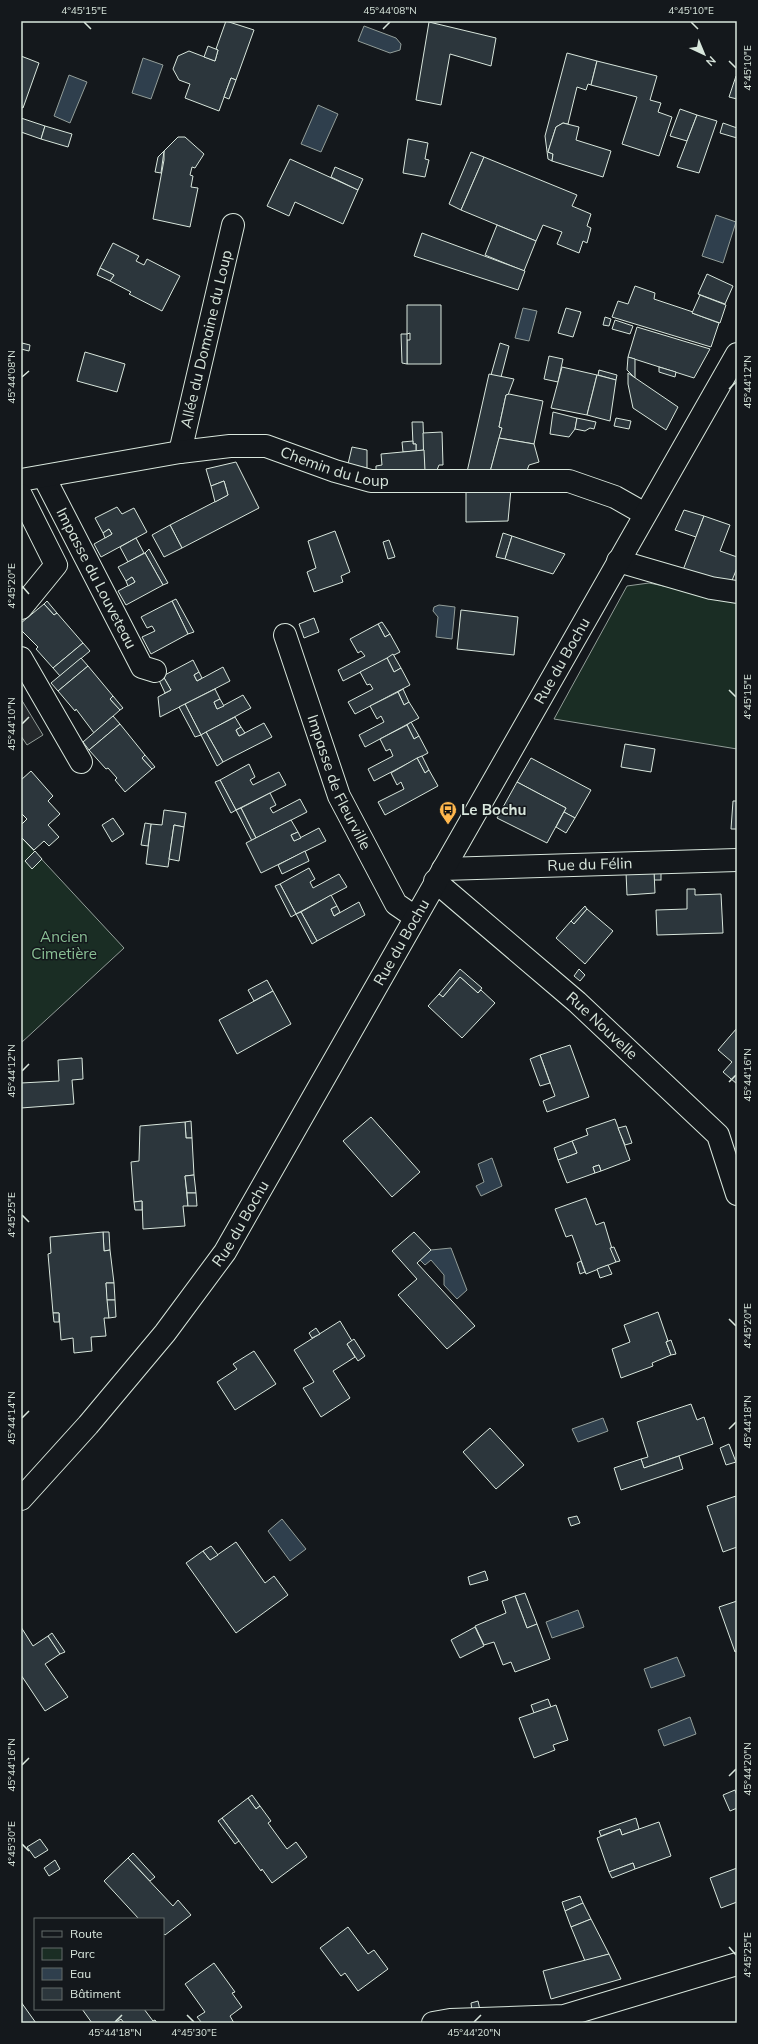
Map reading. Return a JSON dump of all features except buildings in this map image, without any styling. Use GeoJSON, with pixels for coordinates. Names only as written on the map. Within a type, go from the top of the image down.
{"type":"FeatureCollection","features":[{"type":"Feature","properties":{"kind":"street","name":"Allée du Domaine du Loup"},"geometry":{"type":"LineString","coordinates":[[180,452],[233,225]]}},
{"type":"Feature","properties":{"kind":"street","name":"Rue du Bochu"},"geometry":{"type":"LineString","coordinates":[[21,1499],[88,1424],[165,1333],[225,1252],[737,354]]}},
{"type":"Feature","properties":{"kind":"street","name":"Chemin du Loup"},"geometry":{"type":"LineString","coordinates":[[21,480],[180,452],[230,446],[266,446],[335,471],[371,480],[569,481],[615,497],[645,514]]}},
{"type":"Feature","properties":{"kind":"street","name":"Impasse du Louveteau"},"geometry":{"type":"LineString","coordinates":[[44,477],[142,667],[155,671]]}},
{"type":"Feature","properties":{"kind":"street"},"geometry":{"type":"LineString","coordinates":[[21,495],[56,565],[21,608]]}},
{"type":"Feature","properties":{"kind":"street"},"geometry":{"type":"LineString","coordinates":[[618,561],[711,588],[737,592]]}},
{"type":"Feature","properties":{"kind":"street","name":"Impasse de Fleurville"},"geometry":{"type":"LineString","coordinates":[[285,635],[339,796],[396,904],[415,917]]}},
{"type":"Feature","properties":{"kind":"street"},"geometry":{"type":"LineString","coordinates":[[21,658],[81,762]]}},
{"type":"Feature","properties":{"kind":"street","name":"Rue du Félin"},"geometry":{"type":"LineString","coordinates":[[439,875],[737,860]]}},
{"type":"Feature","properties":{"kind":"street","name":"Rue Nouvelle"},"geometry":{"type":"LineString","coordinates":[[439,875],[718,1135],[737,1194]]}},
{"type":"Feature","properties":{"kind":"street"},"geometry":{"type":"LineString","coordinates":[[433,2023],[450,2020],[564,2016],[737,1964]]}},
{"type":"Feature","properties":{"kind":"green space"},"geometry":{"type":"Polygon","coordinates":[[[649,583],[737,601],[737,749],[554,719],[627,586],[649,583]]]}},
{"type":"Feature","properties":{"kind":"green space","name":"Ancien Cimetière"},"geometry":{"type":"Polygon","coordinates":[[[21,837],[124,948],[21,1043],[21,837]]]}},
{"type":"Feature","properties":{"kind":"shaded area"},"geometry":{"type":"Polygon","coordinates":[[[21,699],[43,735],[27,745],[21,736],[21,699]]]}},
{"type":"Feature","properties":{"kind":"water"},"geometry":{"type":"Polygon","coordinates":[[[364,26],[396,38],[401,44],[400,50],[390,53],[358,41],[364,26]]]}},
{"type":"Feature","properties":{"kind":"water"},"geometry":{"type":"Polygon","coordinates":[[[143,58],[163,65],[151,99],[132,93],[143,58]]]}},
{"type":"Feature","properties":{"kind":"water"},"geometry":{"type":"Polygon","coordinates":[[[69,75],[87,82],[70,123],[54,116],[69,75]]]}},
{"type":"Feature","properties":{"kind":"water"},"geometry":{"type":"Polygon","coordinates":[[[318,105],[338,114],[321,152],[301,144],[318,105]]]}},
{"type":"Feature","properties":{"kind":"water"},"geometry":{"type":"Polygon","coordinates":[[[716,215],[736,222],[723,263],[702,256],[716,215]]]}},
{"type":"Feature","properties":{"kind":"water"},"geometry":{"type":"Polygon","coordinates":[[[523,308],[537,311],[529,341],[515,338],[523,308]]]}},
{"type":"Feature","properties":{"kind":"water"},"geometry":{"type":"Polygon","coordinates":[[[439,605],[455,607],[452,639],[436,637],[438,617],[433,611],[434,607],[439,605]]]}},
{"type":"Feature","properties":{"kind":"water"},"geometry":{"type":"Polygon","coordinates":[[[492,1158],[502,1186],[481,1196],[476,1186],[484,1182],[478,1164],[492,1158]]]}},
{"type":"Feature","properties":{"kind":"water"},"geometry":{"type":"Polygon","coordinates":[[[451,1248],[467,1290],[457,1299],[444,1285],[444,1275],[431,1260],[425,1265],[420,1260],[431,1250],[451,1248]]]}},
{"type":"Feature","properties":{"kind":"water"},"geometry":{"type":"Polygon","coordinates":[[[603,1418],[608,1431],[578,1442],[572,1429],[603,1418]]]}},
{"type":"Feature","properties":{"kind":"water"},"geometry":{"type":"Polygon","coordinates":[[[282,1519],[306,1549],[290,1561],[268,1531],[282,1519]]]}},
{"type":"Feature","properties":{"kind":"water"},"geometry":{"type":"Polygon","coordinates":[[[578,1610],[584,1627],[552,1638],[546,1622],[578,1610]]]}},
{"type":"Feature","properties":{"kind":"water"},"geometry":{"type":"Polygon","coordinates":[[[677,1657],[685,1676],[651,1688],[644,1669],[677,1657]]]}},
{"type":"Feature","properties":{"kind":"water"},"geometry":{"type":"Polygon","coordinates":[[[690,1717],[696,1734],[664,1746],[658,1730],[690,1717]]]}},
{"type":"Feature","properties":{"kind":"place","name":"Le Bochu"},"geometry":{"type":"Point","coordinates":[448,825]}}]}
